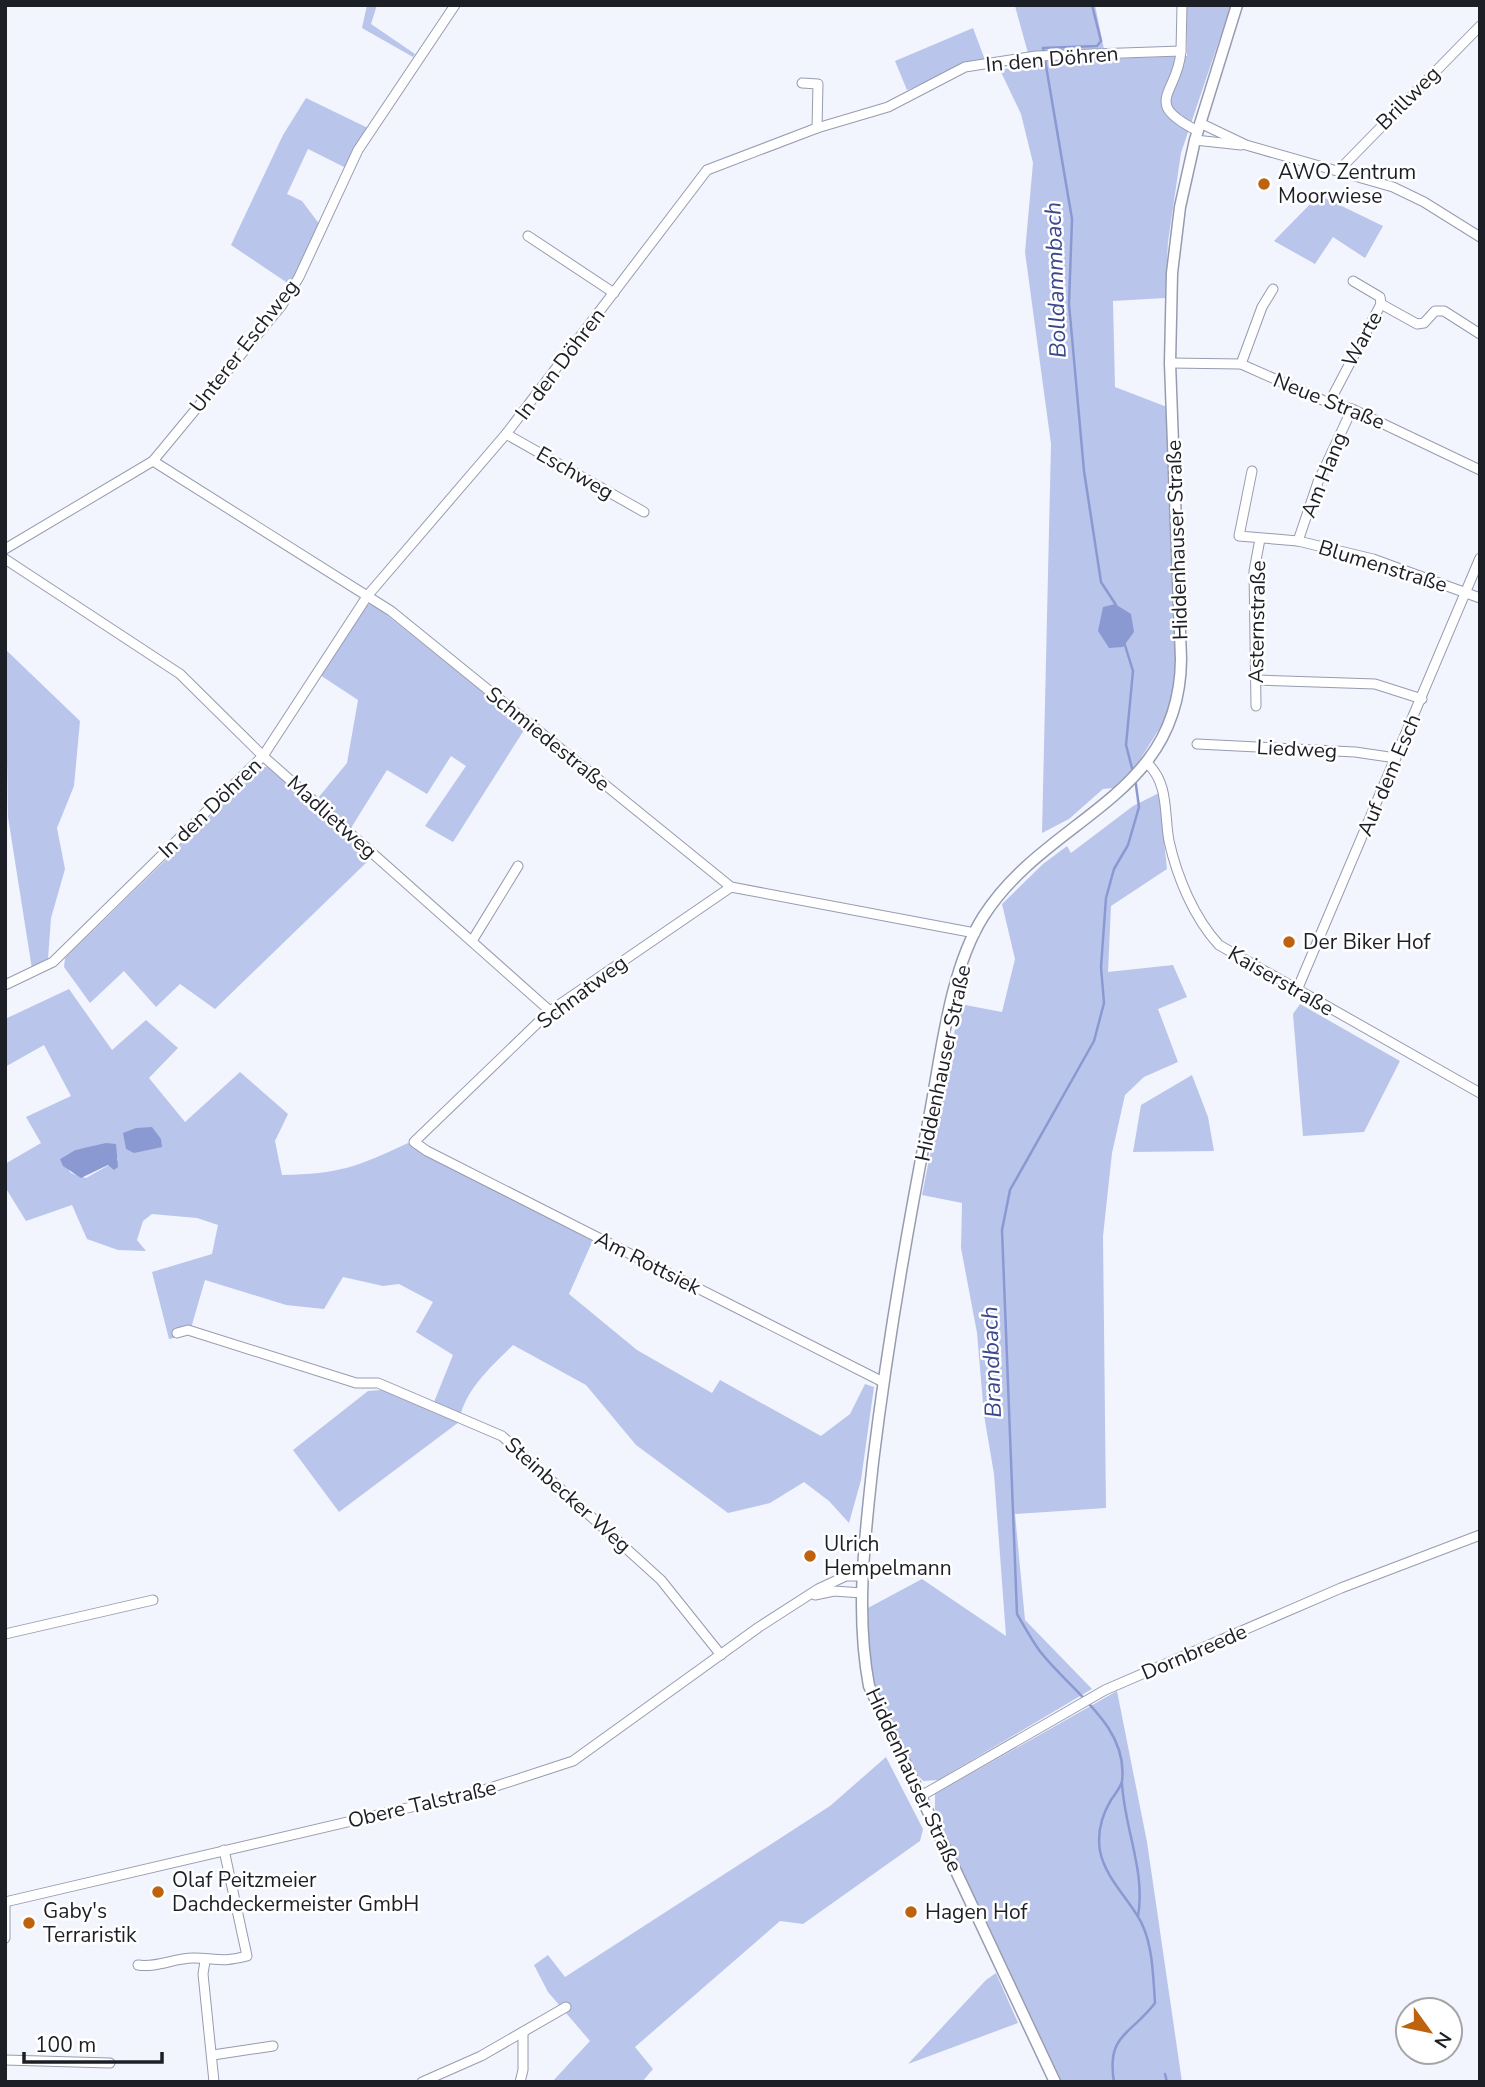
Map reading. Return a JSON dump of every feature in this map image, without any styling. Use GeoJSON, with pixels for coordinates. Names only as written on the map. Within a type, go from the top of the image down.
{"type":"FeatureCollection","features":[{"type":"Feature","properties":{"kind":"main road","name":"Hiddenhauser Straße"},"geometry":{"type":"LineString","coordinates":[[1053,2082],[1049,2068],[869,1686],[862,1651],[863,1576],[883,1382],[901,1264],[956,982],[975,933],[1013,880],[1145,767],[1174,715],[1181,672],[1170,363],[1172,273],[1180,207],[1198,131],[1237,5]]}},
{"type":"Feature","properties":{"kind":"street","name":"Unterer Eschweg"},"geometry":{"type":"LineString","coordinates":[[5,549],[153,461],[291,292],[358,150],[454,5]]}},
{"type":"Feature","properties":{"kind":"street"},"geometry":{"type":"LineString","coordinates":[[1182,5],[1181,51],[1177,74],[1166,99],[1167,110],[1174,119],[1198,131],[1403,192],[1480,237]]}},
{"type":"Feature","properties":{"kind":"street","name":"Brillweg"},"geometry":{"type":"LineString","coordinates":[[1338,171],[1480,26]]}},
{"type":"Feature","properties":{"kind":"street","name":"In den Döhren"},"geometry":{"type":"LineString","coordinates":[[5,985],[53,962],[264,756],[368,595],[506,434],[707,170],[817,128],[888,107],[965,67],[1041,56],[1181,51]]}},
{"type":"Feature","properties":{"kind":"street"},"geometry":{"type":"LineString","coordinates":[[802,83],[818,84],[817,128]]}},
{"type":"Feature","properties":{"kind":"street"},"geometry":{"type":"LineString","coordinates":[[1198,131],[1246,145]]}},
{"type":"Feature","properties":{"kind":"street"},"geometry":{"type":"LineString","coordinates":[[528,236],[614,293]]}},
{"type":"Feature","properties":{"kind":"street"},"geometry":{"type":"LineString","coordinates":[[1353,281],[1380,297],[1381,304]]}},
{"type":"Feature","properties":{"kind":"street"},"geometry":{"type":"LineString","coordinates":[[1241,364],[1262,307],[1273,289]]}},
{"type":"Feature","properties":{"kind":"street","name":"Warte"},"geometry":{"type":"LineString","coordinates":[[1329,403],[1381,304],[1417,324],[1424,323],[1434,311],[1444,312],[1480,334]]}},
{"type":"Feature","properties":{"kind":"street","name":"Neue Straße"},"geometry":{"type":"LineString","coordinates":[[1170,363],[1241,364],[1329,403],[1352,409],[1480,470]]}},
{"type":"Feature","properties":{"kind":"street","name":"Am Hang"},"geometry":{"type":"LineString","coordinates":[[1298,541],[1318,482],[1352,409]]}},
{"type":"Feature","properties":{"kind":"street","name":"Eschweg"},"geometry":{"type":"LineString","coordinates":[[506,434],[644,512]]}},
{"type":"Feature","properties":{"kind":"street","name":"Schmiedestraße"},"geometry":{"type":"LineString","coordinates":[[153,461],[368,595],[731,887],[975,933]]}},
{"type":"Feature","properties":{"kind":"street"},"geometry":{"type":"LineString","coordinates":[[1252,471],[1239,536],[1260,539]]}},
{"type":"Feature","properties":{"kind":"street","name":"Blumenstraße"},"geometry":{"type":"LineString","coordinates":[[1260,539],[1298,541],[1373,559],[1480,598]]}},
{"type":"Feature","properties":{"kind":"street","name":"Asternstraße"},"geometry":{"type":"LineString","coordinates":[[1256,706],[1254,571],[1260,539]]}},
{"type":"Feature","properties":{"kind":"street","name":"Auf dem Esch"},"geometry":{"type":"LineString","coordinates":[[1297,990],[1480,558]]}},
{"type":"Feature","properties":{"kind":"street","name":"Madlietweg"},"geometry":{"type":"LineString","coordinates":[[5,559],[180,674],[264,756],[550,1011]]}},
{"type":"Feature","properties":{"kind":"street"},"geometry":{"type":"LineString","coordinates":[[1257,680],[1375,684],[1422,699]]}},
{"type":"Feature","properties":{"kind":"street","name":"Liedweg"},"geometry":{"type":"LineString","coordinates":[[1197,744],[1354,752],[1396,758]]}},
{"type":"Feature","properties":{"kind":"street","name":"Kaiserstraße"},"geometry":{"type":"LineString","coordinates":[[1145,767],[1162,785],[1174,858],[1208,933],[1233,954],[1480,1093]]}},
{"type":"Feature","properties":{"kind":"street"},"geometry":{"type":"LineString","coordinates":[[472,941],[518,866]]}},
{"type":"Feature","properties":{"kind":"street","name":"Schnatweg"},"geometry":{"type":"LineString","coordinates":[[414,1142],[550,1011],[731,887]]}},
{"type":"Feature","properties":{"kind":"street","name":"Am Rottsiek"},"geometry":{"type":"LineString","coordinates":[[414,1142],[427,1152],[883,1382]]}},
{"type":"Feature","properties":{"kind":"street","name":"Steinbecker Weg"},"geometry":{"type":"LineString","coordinates":[[177,1333],[188,1330],[355,1383],[379,1383],[502,1436],[661,1580],[721,1655]]}},
{"type":"Feature","properties":{"kind":"street","name":"Dornbreede"},"geometry":{"type":"LineString","coordinates":[[921,1796],[1105,1690],[1341,1588],[1480,1535]]}},
{"type":"Feature","properties":{"kind":"street","name":"Obere Talstraße"},"geometry":{"type":"LineString","coordinates":[[5,1904],[511,1783],[573,1762],[794,1604],[846,1576],[863,1576]]}},
{"type":"Feature","properties":{"kind":"street","name":"Obere Talstraße"},"geometry":{"type":"LineString","coordinates":[[794,1604],[820,1593],[862,1592]]}},
{"type":"Feature","properties":{"kind":"street"},"geometry":{"type":"LineString","coordinates":[[5,1634],[153,1600]]}},
{"type":"Feature","properties":{"kind":"street"},"geometry":{"type":"LineString","coordinates":[[138,1965],[151,1967],[194,1958],[226,1962],[247,1956],[224,1850]]}},
{"type":"Feature","properties":{"kind":"street"},"geometry":{"type":"LineString","coordinates":[[5,1904],[5,1938]]}},
{"type":"Feature","properties":{"kind":"street"},"geometry":{"type":"LineString","coordinates":[[205,1961],[203,1974],[214,2082]]}},
{"type":"Feature","properties":{"kind":"street"},"geometry":{"type":"LineString","coordinates":[[422,2082],[481,2056],[566,2007]]}},
{"type":"Feature","properties":{"kind":"street"},"geometry":{"type":"LineString","coordinates":[[520,2082],[523,2070],[523,2032]]}},
{"type":"Feature","properties":{"kind":"street"},"geometry":{"type":"LineString","coordinates":[[213,2055],[273,2046]]}},
{"type":"Feature","properties":{"kind":"street"},"geometry":{"type":"LineString","coordinates":[[5,2060],[110,2063]]}},
{"type":"Feature","properties":{"kind":"shaded area"},"geometry":{"type":"Polygon","coordinates":[[[367,5],[377,5],[371,24],[415,54],[413,57],[362,28],[367,5]]]}},
{"type":"Feature","properties":{"kind":"shaded area"},"geometry":{"type":"Polygon","coordinates":[[[983,5],[1095,5],[1106,59],[1187,56],[1187,5],[1231,5],[1181,153],[1168,242],[1165,298],[1113,301],[1115,387],[1167,407],[1176,660],[1174,692],[1166,718],[1136,766],[1113,788],[1103,789],[1069,819],[1042,833],[1051,444],[1025,252],[1033,163],[1021,114],[1000,70],[1031,64],[1015,6],[983,5]]]}},
{"type":"Feature","properties":{"kind":"shaded area"},"geometry":{"type":"Polygon","coordinates":[[[973,28],[985,60],[907,90],[895,61],[973,28]]]}},
{"type":"Feature","properties":{"kind":"shaded area"},"geometry":{"type":"Polygon","coordinates":[[[306,98],[370,129],[346,168],[308,149],[287,194],[302,201],[320,225],[292,286],[231,245],[283,135],[306,98]]]}},
{"type":"Feature","properties":{"kind":"shaded area"},"geometry":{"type":"Polygon","coordinates":[[[1319,195],[1383,226],[1365,258],[1333,237],[1315,264],[1274,241],[1319,195]]]}},
{"type":"Feature","properties":{"kind":"shaded area"},"geometry":{"type":"Polygon","coordinates":[[[372,603],[526,727],[453,842],[425,826],[466,766],[451,756],[427,794],[387,770],[351,828],[318,798],[347,763],[358,700],[320,675],[365,606],[372,603]]]}},
{"type":"Feature","properties":{"kind":"shaded area"},"geometry":{"type":"Polygon","coordinates":[[[1115,604],[1131,614],[1134,632],[1123,647],[1109,648],[1098,631],[1103,607],[1115,604]]]}},
{"type":"Feature","properties":{"kind":"shaded area"},"geometry":{"type":"Polygon","coordinates":[[[5,649],[80,721],[74,786],[57,828],[65,869],[51,918],[48,959],[32,969],[8,817],[5,649]]]}},
{"type":"Feature","properties":{"kind":"shaded area"},"geometry":{"type":"Polygon","coordinates":[[[261,767],[269,767],[370,855],[368,861],[215,1009],[180,984],[156,1007],[124,971],[90,1003],[64,967],[65,958],[261,767]]]}},
{"type":"Feature","properties":{"kind":"shaded area"},"geometry":{"type":"Polygon","coordinates":[[[1159,793],[1167,869],[1111,906],[1108,972],[1173,965],[1187,997],[1158,1009],[1178,1062],[1144,1077],[1125,1095],[1112,1153],[1103,1236],[1106,1508],[1015,1514],[1025,1620],[1092,1689],[938,1780],[923,1781],[916,1773],[872,1679],[866,1609],[922,1579],[1006,1636],[994,1474],[984,1415],[977,1333],[961,1248],[962,1203],[922,1195],[960,1004],[1002,1012],[1015,959],[1002,904],[1043,864],[1067,846],[1071,853],[1133,806],[1159,793]]]}},
{"type":"Feature","properties":{"kind":"shaded area"},"geometry":{"type":"Polygon","coordinates":[[[69,989],[112,1050],[146,1020],[178,1048],[149,1078],[185,1122],[240,1072],[288,1114],[275,1141],[282,1175],[347,1168],[408,1143],[593,1240],[569,1294],[637,1350],[712,1393],[720,1380],[821,1436],[850,1414],[865,1384],[874,1387],[861,1480],[849,1523],[829,1501],[804,1482],[770,1503],[728,1513],[636,1445],[586,1385],[513,1345],[472,1389],[459,1422],[339,1512],[293,1450],[368,1391],[381,1390],[428,1406],[434,1402],[453,1355],[416,1332],[433,1302],[399,1284],[383,1286],[343,1277],[324,1309],[286,1305],[205,1280],[189,1335],[169,1339],[152,1272],[212,1254],[218,1225],[197,1218],[152,1214],[143,1221],[137,1240],[146,1251],[118,1250],[87,1239],[72,1205],[26,1221],[5,1187],[5,1164],[41,1143],[26,1117],[71,1096],[44,1045],[5,1067],[5,1019],[69,989]],[[98,1146],[75,1150],[60,1159],[71,1173],[86,1178],[118,1160],[115,1153],[98,1146]]]}},
{"type":"Feature","properties":{"kind":"shaded area"},"geometry":{"type":"Polygon","coordinates":[[[1300,1004],[1400,1061],[1364,1132],[1303,1136],[1293,1014],[1300,1004]]]}},
{"type":"Feature","properties":{"kind":"shaded area"},"geometry":{"type":"Polygon","coordinates":[[[1192,1075],[1208,1117],[1214,1151],[1133,1152],[1141,1105],[1192,1075]]]}},
{"type":"Feature","properties":{"kind":"shaded area"},"geometry":{"type":"Polygon","coordinates":[[[152,1127],[161,1139],[162,1147],[134,1153],[126,1149],[123,1133],[136,1128],[152,1127]]]}},
{"type":"Feature","properties":{"kind":"shaded area"},"geometry":{"type":"Polygon","coordinates":[[[106,1143],[116,1144],[118,1167],[114,1170],[108,1165],[81,1178],[63,1166],[60,1159],[75,1150],[106,1143]]]}},
{"type":"Feature","properties":{"kind":"shaded area"},"geometry":{"type":"Polygon","coordinates":[[[1117,1691],[1147,1842],[1182,2082],[1062,2082],[935,1812],[935,1794],[1117,1691]]]}},
{"type":"Feature","properties":{"kind":"shaded area"},"geometry":{"type":"Polygon","coordinates":[[[886,1757],[923,1829],[920,1841],[803,1924],[780,1921],[635,2047],[653,2069],[642,2082],[552,2082],[590,2041],[548,1992],[534,1965],[548,1955],[565,1977],[830,1806],[886,1757]]]}},
{"type":"Feature","properties":{"kind":"shaded area"},"geometry":{"type":"Polygon","coordinates":[[[996,1973],[1018,2023],[908,2064],[986,1980],[996,1973]]]}},
{"type":"Feature","properties":{"kind":"waterway","name":"Bolldammbach"},"geometry":{"type":"LineString","coordinates":[[1092,5],[1101,41],[1097,46],[1043,48],[1072,219],[1069,304],[1084,471],[1101,582],[1116,605]]}},
{"type":"Feature","properties":{"kind":"waterway","name":"Brandbach"},"geometry":{"type":"LineString","coordinates":[[1124,642],[1133,671],[1126,745],[1133,772]]}},
{"type":"Feature","properties":{"kind":"waterway","name":"Brandbach"},"geometry":{"type":"LineString","coordinates":[[1114,2082],[1112,2066],[1117,2044],[1155,2003],[1151,1958],[1142,1925],[1110,1877],[1100,1851],[1099,1838],[1103,1818],[1122,1781],[1122,1761],[1116,1743],[1107,1725],[1039,1650],[1017,1614],[1002,1230],[1010,1190],[1094,1041],[1104,1003],[1101,967],[1106,898],[1114,869],[1128,845],[1139,807],[1135,778]]}},
{"type":"Feature","properties":{"kind":"waterway"},"geometry":{"type":"LineString","coordinates":[[1122,1783],[1137,1866],[1140,1899],[1138,1916]]}},
{"type":"Feature","properties":{"kind":"waterway"},"geometry":{"type":"LineString","coordinates":[[1165,2074],[1167,2082]]}},
{"type":"Feature","properties":{"kind":"place","name":"AWO Zentrum Moorwiese"},"geometry":{"type":"Point","coordinates":[1264,184]}},
{"type":"Feature","properties":{"kind":"place","name":"Der Biker Hof"},"geometry":{"type":"Point","coordinates":[1289,942]}},
{"type":"Feature","properties":{"kind":"place","name":"Ulrich Hempelmann"},"geometry":{"type":"Point","coordinates":[810,1556]}},
{"type":"Feature","properties":{"kind":"place","name":"Olaf Peitzmeier Dachdeckermeister GmbH"},"geometry":{"type":"Point","coordinates":[158,1892]}},
{"type":"Feature","properties":{"kind":"place","name":"Hagen Hof"},"geometry":{"type":"Point","coordinates":[911,1912]}},
{"type":"Feature","properties":{"kind":"place","name":"Gaby's Terraristik"},"geometry":{"type":"Point","coordinates":[29,1923]}}]}
